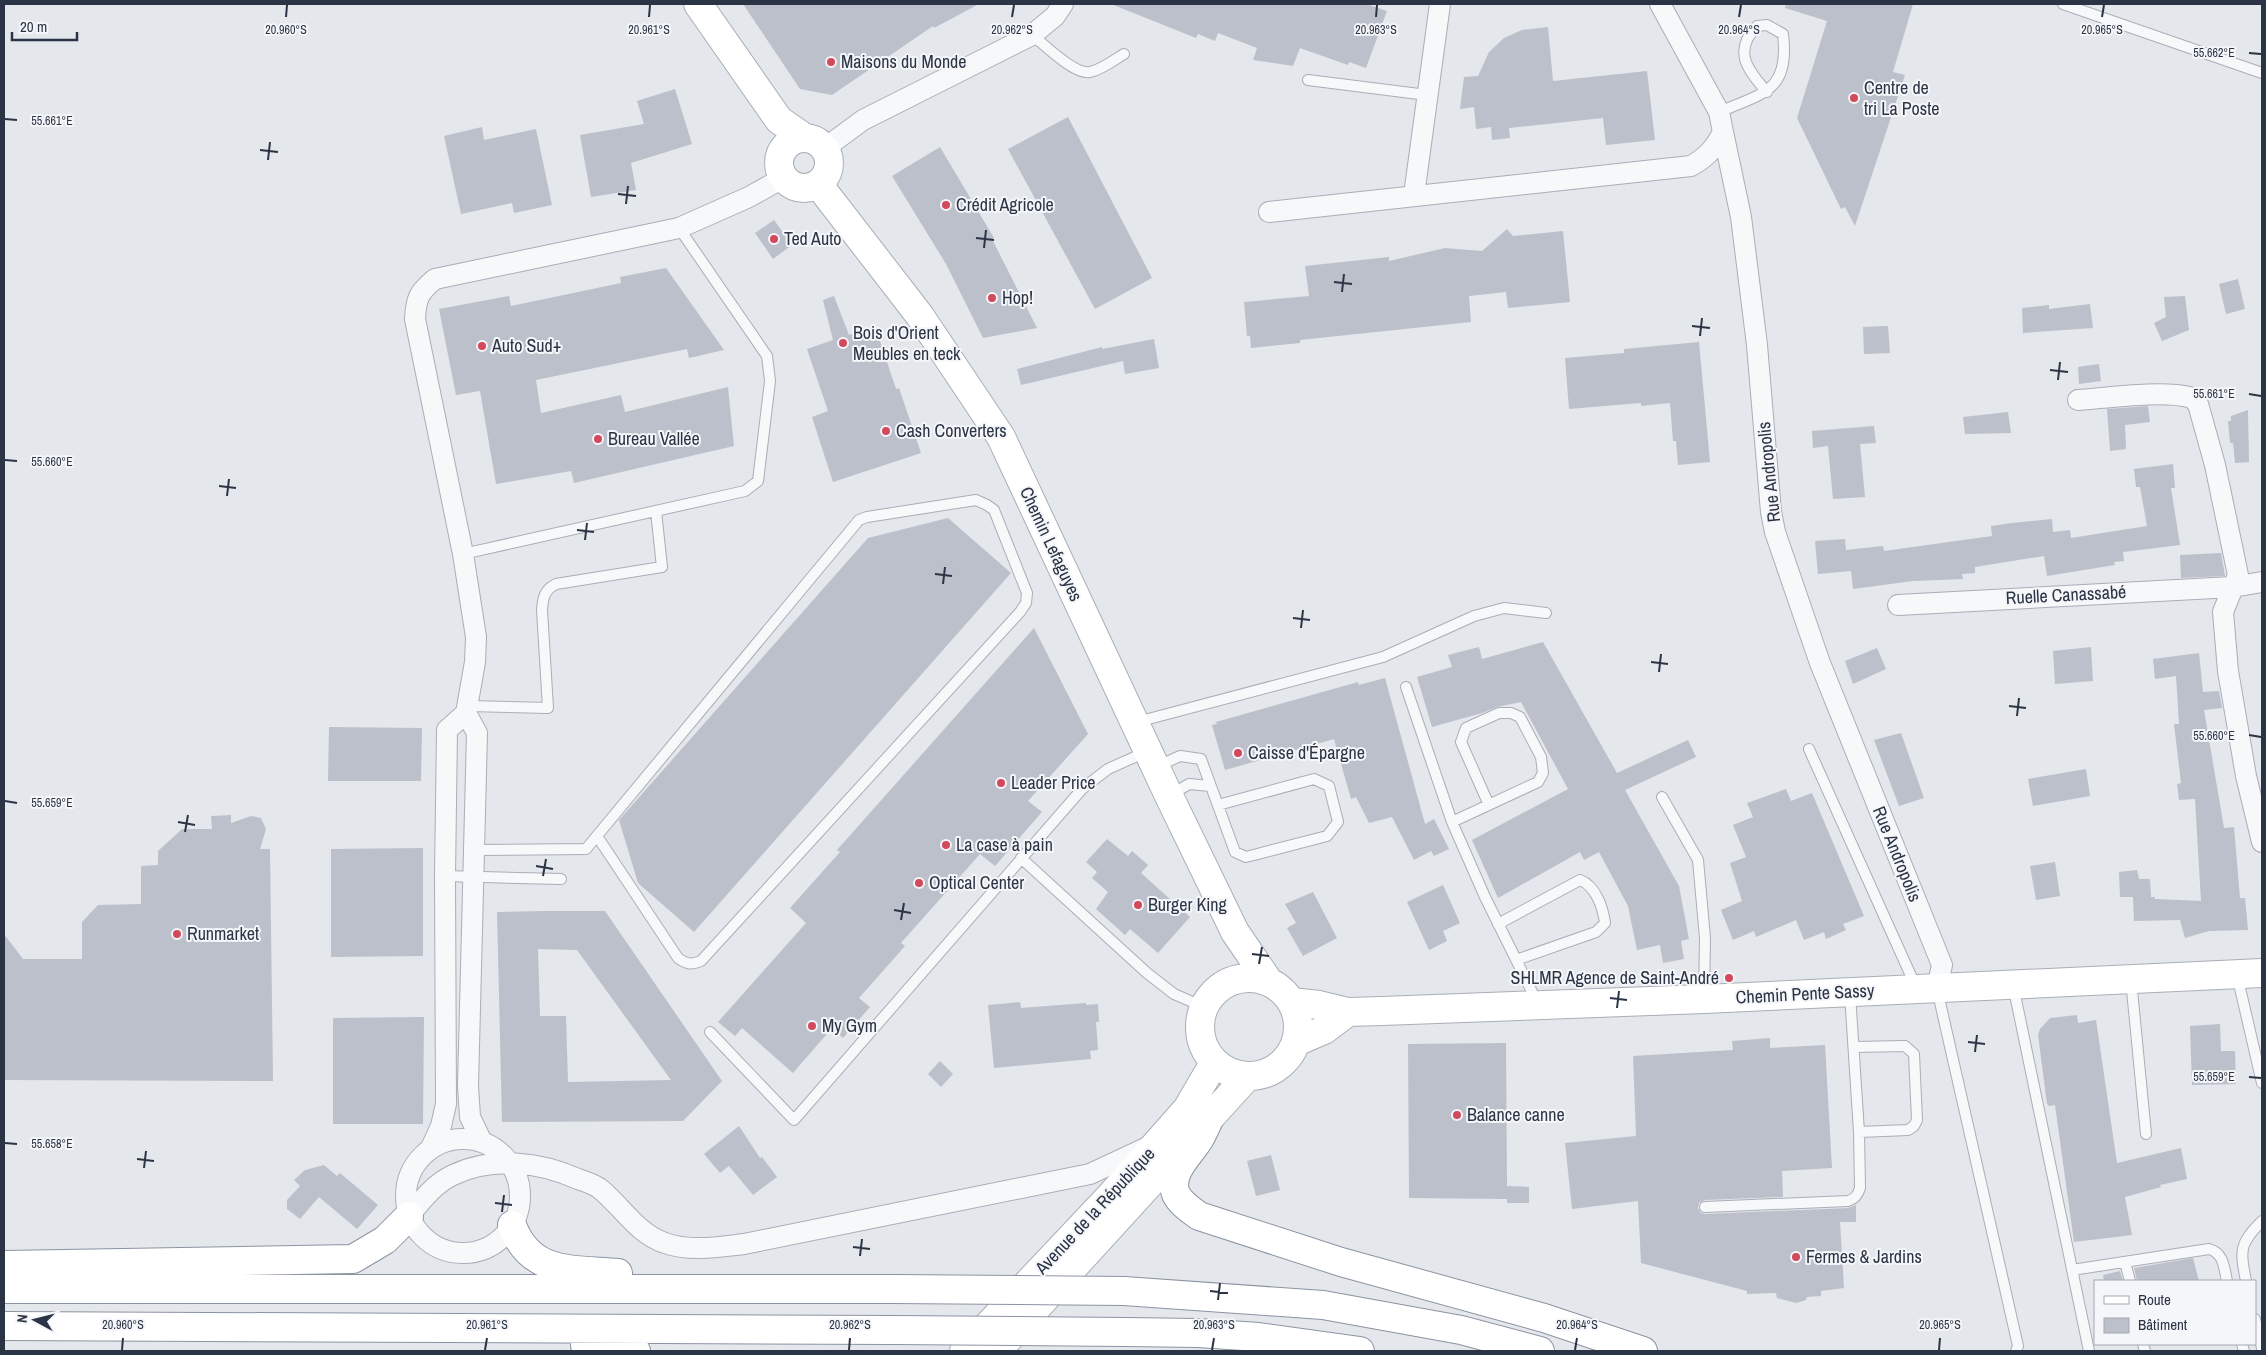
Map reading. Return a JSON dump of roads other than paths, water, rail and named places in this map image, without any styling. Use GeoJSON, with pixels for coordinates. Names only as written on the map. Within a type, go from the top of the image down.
{"type":"FeatureCollection","features":[{"type":"Feature","properties":{"kind":"main road"},"geometry":{"type":"LineString","coordinates":[[698,4],[780,120],[815,143],[830,164],[824,179],[818,184],[803,189],[789,184],[782,166],[780,120]]}},
{"type":"Feature","properties":{"kind":"main road"},"geometry":{"type":"LineString","coordinates":[[782,166],[789,143],[796,139],[815,143]]}},
{"type":"Feature","properties":{"kind":"main road","name":"Chemin Lefaguyes"},"geometry":{"type":"LineString","coordinates":[[818,184],[920,316],[1001,437],[1169,796],[1235,932],[1269,982]]}},
{"type":"Feature","properties":{"kind":"main road"},"geometry":{"type":"LineString","coordinates":[[1229,982],[1235,932]]}},
{"type":"Feature","properties":{"kind":"main road","name":"Chemin Pente Sassy"},"geometry":{"type":"LineString","coordinates":[[1292,1002],[1319,1005],[1348,1012],[1704,999],[2249,974]]}},
{"type":"Feature","properties":{"kind":"main road"},"geometry":{"type":"LineString","coordinates":[[1242,978],[1256,978],[1269,982],[1283,991],[1292,1002],[1298,1021],[1296,1042],[1292,1052],[1277,1068],[1262,1075],[1247,1077],[1228,1073],[1214,1063],[1206,1053],[1199,1030],[1204,1006],[1219,988],[1229,982],[1242,978]]}},
{"type":"Feature","properties":{"kind":"main road"},"geometry":{"type":"LineString","coordinates":[[1296,1042],[1324,1030],[1348,1012]]}},
{"type":"Feature","properties":{"kind":"main road","name":"Avenue de la République"},"geometry":{"type":"LineString","coordinates":[[964,1351],[1188,1109],[1214,1063]]}},
{"type":"Feature","properties":{"kind":"main road","name":"Avenue de la République"},"geometry":{"type":"LineString","coordinates":[[997,1351],[1247,1077]]}},
{"type":"Feature","properties":{"kind":"main road"},"geometry":{"type":"LineString","coordinates":[[1210,1116],[1199,1139],[1180,1166],[1176,1181],[1176,1193],[1183,1204],[1199,1216],[1341,1262],[1544,1318],[1643,1351]]}},
{"type":"Feature","properties":{"kind":"main road"},"geometry":{"type":"LineString","coordinates":[[4,1265],[353,1259],[385,1240],[409,1216]]}},
{"type":"Feature","properties":{"kind":"main road"},"geometry":{"type":"LineString","coordinates":[[512,1225],[517,1239],[524,1250],[536,1260],[560,1268],[796,1290]]}},
{"type":"Feature","properties":{"kind":"main road"},"geometry":{"type":"LineString","coordinates":[[4,1290],[796,1290],[893,1288],[1124,1291],[1322,1305],[1461,1330],[1540,1351]]}},
{"type":"Feature","properties":{"kind":"main road"},"geometry":{"type":"LineString","coordinates":[[4,1326],[1198,1333],[1259,1337],[1360,1351]]}},
{"type":"Feature","properties":{"kind":"main road"},"geometry":{"type":"LineString","coordinates":[[321,1328],[614,1347],[636,1351]]}},
{"type":"Feature","properties":{"kind":"street"},"geometry":{"type":"LineString","coordinates":[[815,143],[1032,34],[1055,16],[1063,4]]}},
{"type":"Feature","properties":{"kind":"street"},"geometry":{"type":"LineString","coordinates":[[1414,195],[1440,4]]}},
{"type":"Feature","properties":{"kind":"street","name":"Rue Andropolis"},"geometry":{"type":"LineString","coordinates":[[1660,4],[1719,112],[1741,218],[1757,345],[1771,512],[1775,532],[1820,663],[1942,965],[1926,988]]}},
{"type":"Feature","properties":{"kind":"street"},"geometry":{"type":"LineString","coordinates":[[1269,212],[1691,166],[1705,158],[1715,147],[1724,132]]}},
{"type":"Feature","properties":{"kind":"street"},"geometry":{"type":"LineString","coordinates":[[482,1142],[470,1118],[468,1086],[477,733],[467,710],[476,636],[463,554],[415,319],[416,304],[422,290],[435,279],[679,228],[749,197],[782,166]]}},
{"type":"Feature","properties":{"kind":"street"},"geometry":{"type":"LineString","coordinates":[[2078,400],[2152,395],[2191,397],[2198,404],[2214,465],[2238,575],[2224,612],[2228,671],[2246,776],[2262,842]]}},
{"type":"Feature","properties":{"kind":"street","name":"Ruelle Canassabé"},"geometry":{"type":"LineString","coordinates":[[1898,605],[2233,587],[2262,582]]}},
{"type":"Feature","properties":{"kind":"street"},"geometry":{"type":"LineString","coordinates":[[431,1148],[441,1126],[446,1104],[445,876],[447,730],[467,710]]}},
{"type":"Feature","properties":{"kind":"street"},"geometry":{"type":"LineString","coordinates":[[465,1138],[482,1142],[498,1150],[510,1164],[517,1178],[520,1194],[518,1210],[512,1225],[500,1239],[485,1249],[467,1253],[449,1251],[432,1244],[419,1232],[409,1216],[406,1206],[406,1188],[410,1173],[418,1160],[431,1148],[447,1141],[465,1138]]}},
{"type":"Feature","properties":{"kind":"street"},"geometry":{"type":"LineString","coordinates":[[409,1216],[428,1193],[453,1175],[479,1166],[521,1163],[559,1170],[598,1187],[644,1232],[665,1243],[706,1249],[744,1244],[1090,1174],[1158,1143]]}},
{"type":"Feature","properties":{"kind":"lane"},"geometry":{"type":"LineString","coordinates":[[2063,4],[2262,73]]}},
{"type":"Feature","properties":{"kind":"lane"},"geometry":{"type":"LineString","coordinates":[[1719,112],[1767,92],[1779,77],[1786,55],[1783,34],[1768,25],[1757,26],[1747,36],[1744,48],[1745,59],[1750,73],[1767,92]]}},
{"type":"Feature","properties":{"kind":"lane"},"geometry":{"type":"LineString","coordinates":[[1032,34],[1073,68],[1084,73],[1092,72],[1124,54]]}},
{"type":"Feature","properties":{"kind":"lane"},"geometry":{"type":"LineString","coordinates":[[1308,80],[1428,95]]}},
{"type":"Feature","properties":{"kind":"lane"},"geometry":{"type":"LineString","coordinates":[[463,554],[745,491],[758,481],[770,381],[767,356],[679,228]]}},
{"type":"Feature","properties":{"kind":"lane"},"geometry":{"type":"LineString","coordinates":[[474,850],[586,849],[859,520],[867,517],[976,500],[994,510],[1027,593],[1026,603],[1020,612],[701,962],[694,964],[685,963],[678,958],[597,836]]}},
{"type":"Feature","properties":{"kind":"lane"},"geometry":{"type":"LineString","coordinates":[[467,710],[548,708],[542,610],[544,596],[548,588],[556,584],[662,567],[656,511]]}},
{"type":"Feature","properties":{"kind":"lane"},"geometry":{"type":"LineString","coordinates":[[1136,722],[1383,657],[1474,616],[1504,608],[1546,613]]}},
{"type":"Feature","properties":{"kind":"lane"},"geometry":{"type":"LineString","coordinates":[[1406,687],[1452,822],[1498,924],[1538,1006]]}},
{"type":"Feature","properties":{"kind":"lane"},"geometry":{"type":"LineString","coordinates":[[1452,822],[1489,805],[1538,782],[1543,773],[1541,757],[1520,717],[1511,713],[1500,713],[1466,728],[1463,735],[1462,742],[1489,805]]}},
{"type":"Feature","properties":{"kind":"lane"},"geometry":{"type":"LineString","coordinates":[[1809,749],[1926,988],[2016,1336],[2018,1346],[2016,1351]]}},
{"type":"Feature","properties":{"kind":"lane"},"geometry":{"type":"LineString","coordinates":[[710,1032],[794,1120],[1082,789],[1108,769],[1152,759],[1180,756],[1201,759],[1235,852],[1246,857],[1327,836],[1338,822],[1329,786],[1314,779],[1218,805]]}},
{"type":"Feature","properties":{"kind":"lane"},"geometry":{"type":"LineString","coordinates":[[1169,796],[1189,784],[1210,786]]}},
{"type":"Feature","properties":{"kind":"lane"},"geometry":{"type":"LineString","coordinates":[[1662,797],[1698,860],[1705,938],[1704,999]]}},
{"type":"Feature","properties":{"kind":"lane"},"geometry":{"type":"LineString","coordinates":[[1021,858],[1147,973],[1174,994],[1204,1006]]}},
{"type":"Feature","properties":{"kind":"lane"},"geometry":{"type":"LineString","coordinates":[[445,876],[561,879]]}},
{"type":"Feature","properties":{"kind":"lane"},"geometry":{"type":"LineString","coordinates":[[1498,924],[1580,880],[1587,882],[1603,907],[1605,923],[1596,932],[1516,960]]}},
{"type":"Feature","properties":{"kind":"lane"},"geometry":{"type":"LineString","coordinates":[[2249,974],[2262,1083]]}},
{"type":"Feature","properties":{"kind":"lane"},"geometry":{"type":"LineString","coordinates":[[2131,979],[2146,1134]]}},
{"type":"Feature","properties":{"kind":"lane"},"geometry":{"type":"LineString","coordinates":[[2013,984],[2089,1351]]}},
{"type":"Feature","properties":{"kind":"lane"},"geometry":{"type":"LineString","coordinates":[[1705,1207],[1848,1201],[1854,1199],[1860,1188],[1859,1132],[1850,992]]}},
{"type":"Feature","properties":{"kind":"lane"},"geometry":{"type":"LineString","coordinates":[[1854,1047],[1905,1046],[1914,1054],[1916,1120],[1914,1126],[1908,1130],[1859,1132]]}},
{"type":"Feature","properties":{"kind":"lane"},"geometry":{"type":"LineString","coordinates":[[2246,1280],[2240,1255],[2248,1235],[2262,1221]]}},
{"type":"Feature","properties":{"kind":"lane"},"geometry":{"type":"LineString","coordinates":[[2072,1270],[2209,1249],[2216,1251],[2221,1256],[2227,1280]]}},
{"type":"Feature","properties":{"kind":"lane"},"geometry":{"type":"LineString","coordinates":[[2126,1262],[2130,1280]]}},
{"type":"Feature","properties":{"kind":"lane"},"geometry":{"type":"LineString","coordinates":[[2256,1323],[2262,1348]]}},
{"type":"Feature","properties":{"kind":"place","name":"Maisons du Monde"},"geometry":{"type":"Point","coordinates":[831,62]}},
{"type":"Feature","properties":{"kind":"place","name":"Centre de tri La Poste"},"geometry":{"type":"Point","coordinates":[1854,98]}},
{"type":"Feature","properties":{"kind":"place","name":"Crédit Agricole"},"geometry":{"type":"Point","coordinates":[946,205]}},
{"type":"Feature","properties":{"kind":"place","name":"Ted Auto"},"geometry":{"type":"Point","coordinates":[774,239]}},
{"type":"Feature","properties":{"kind":"place","name":"Hop!"},"geometry":{"type":"Point","coordinates":[992,298]}},
{"type":"Feature","properties":{"kind":"place","name":"Bois d'Orient Meubles en teck"},"geometry":{"type":"Point","coordinates":[843,343]}},
{"type":"Feature","properties":{"kind":"place","name":"Auto Sud+"},"geometry":{"type":"Point","coordinates":[482,346]}},
{"type":"Feature","properties":{"kind":"place","name":"Cash Converters"},"geometry":{"type":"Point","coordinates":[886,431]}},
{"type":"Feature","properties":{"kind":"place","name":"Bureau Vallée"},"geometry":{"type":"Point","coordinates":[598,439]}},
{"type":"Feature","properties":{"kind":"place","name":"Caisse d'Épargne"},"geometry":{"type":"Point","coordinates":[1238,753]}},
{"type":"Feature","properties":{"kind":"place","name":"Leader Price"},"geometry":{"type":"Point","coordinates":[1001,783]}},
{"type":"Feature","properties":{"kind":"place","name":"La case à pain"},"geometry":{"type":"Point","coordinates":[946,845]}},
{"type":"Feature","properties":{"kind":"place","name":"Optical Center"},"geometry":{"type":"Point","coordinates":[919,883]}},
{"type":"Feature","properties":{"kind":"place","name":"Burger King"},"geometry":{"type":"Point","coordinates":[1138,905]}},
{"type":"Feature","properties":{"kind":"place","name":"Runmarket"},"geometry":{"type":"Point","coordinates":[177,934]}},
{"type":"Feature","properties":{"kind":"place","name":"SHLMR Agence de Saint-André"},"geometry":{"type":"Point","coordinates":[1729,978]}},
{"type":"Feature","properties":{"kind":"place","name":"My Gym"},"geometry":{"type":"Point","coordinates":[812,1026]}},
{"type":"Feature","properties":{"kind":"place","name":"Balance canne"},"geometry":{"type":"Point","coordinates":[1457,1115]}},
{"type":"Feature","properties":{"kind":"place","name":"Fermes & Jardins"},"geometry":{"type":"Point","coordinates":[1796,1257]}}]}
